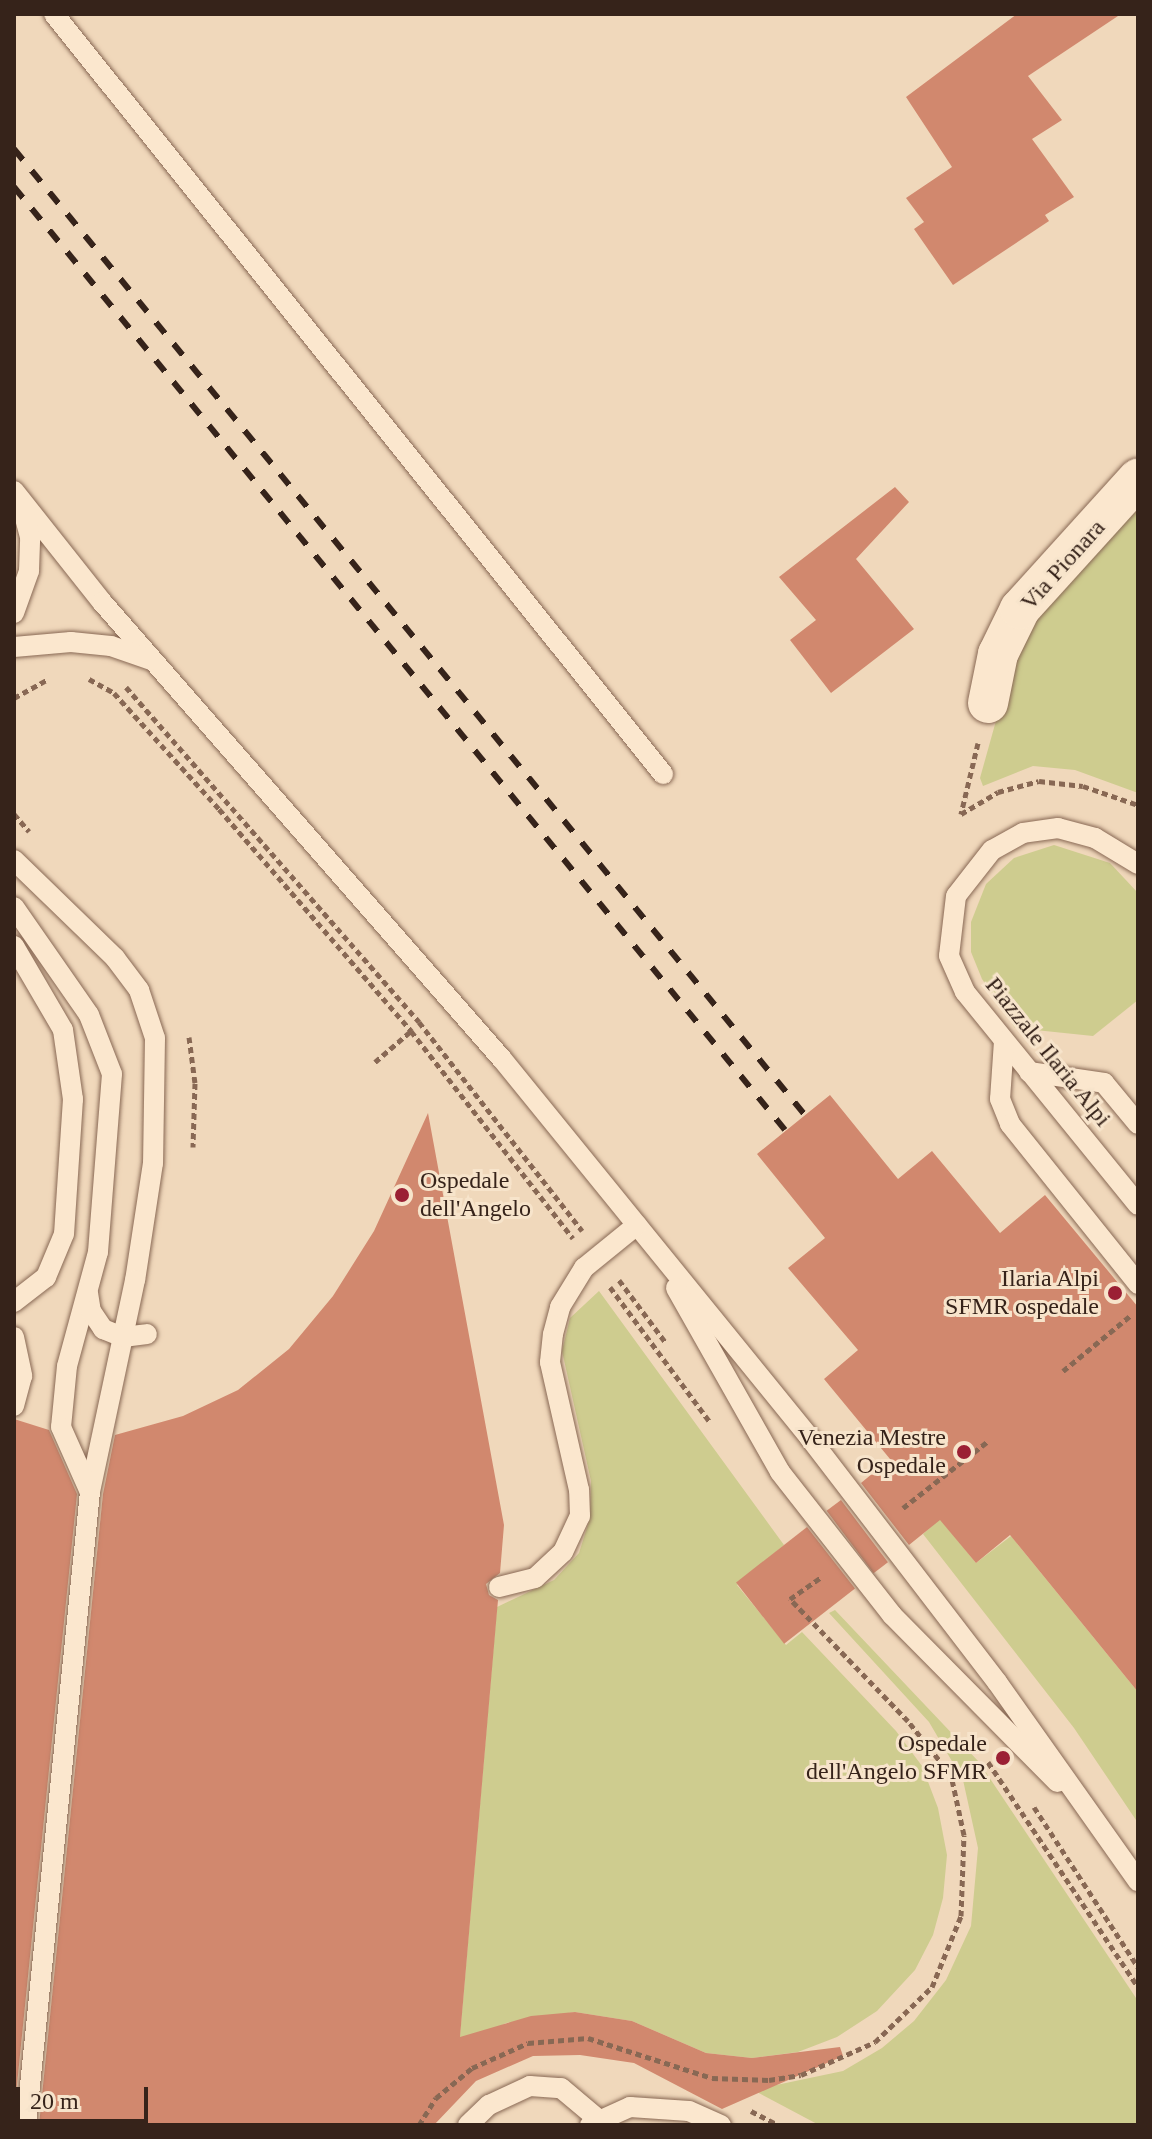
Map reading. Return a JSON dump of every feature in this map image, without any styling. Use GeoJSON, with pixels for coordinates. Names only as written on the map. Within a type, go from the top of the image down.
{"type":"FeatureCollection","features":[{"type":"Feature","properties":{"kind":"street","name":"Via Pionara"},"geometry":{"type":"LineString","coordinates":[[988,703],[998,654],[1020,609],[1138,479]]}},
{"type":"Feature","properties":{"kind":"lane"},"geometry":{"type":"LineString","coordinates":[[54,14],[663,774]]}},
{"type":"Feature","properties":{"kind":"lane"},"geometry":{"type":"LineString","coordinates":[[14,613],[29,571],[30,537],[17,496]]}},
{"type":"Feature","properties":{"kind":"lane"},"geometry":{"type":"LineString","coordinates":[[17,496],[154,661],[453,1001],[642,1230],[861,1503],[1138,1881]]}},
{"type":"Feature","properties":{"kind":"lane"},"geometry":{"type":"LineString","coordinates":[[14,647],[71,642],[111,646],[154,661]]}},
{"type":"Feature","properties":{"kind":"lane","name":"Piazzale Ilaria Alpi"},"geometry":{"type":"LineString","coordinates":[[1138,864],[1095,838],[1058,828],[1023,833],[992,850],[956,896],[949,956],[965,992],[1138,1205]]}},
{"type":"Feature","properties":{"kind":"lane"},"geometry":{"type":"LineString","coordinates":[[14,860],[115,958],[152,1021],[154,1146],[123,1337],[90,1492],[26,2125]]}},
{"type":"Feature","properties":{"kind":"lane"},"geometry":{"type":"LineString","coordinates":[[14,907],[89,1015],[112,1074],[111,1144],[98,1252],[67,1366],[61,1427],[90,1492]]}},
{"type":"Feature","properties":{"kind":"lane"},"geometry":{"type":"LineString","coordinates":[[14,946],[63,1030],[73,1099],[64,1234],[46,1277],[14,1302]]}},
{"type":"Feature","properties":{"kind":"lane"},"geometry":{"type":"LineString","coordinates":[[1004,1041],[1000,1099],[1010,1124],[1138,1284]]}},
{"type":"Feature","properties":{"kind":"lane"},"geometry":{"type":"LineString","coordinates":[[1029,1072],[1104,1083],[1138,1124]]}},
{"type":"Feature","properties":{"kind":"lane"},"geometry":{"type":"LineString","coordinates":[[499,1587],[535,1578],[563,1552],[580,1516],[579,1490],[550,1362],[553,1334],[574,1281],[642,1230]]}},
{"type":"Feature","properties":{"kind":"lane"},"geometry":{"type":"LineString","coordinates":[[642,1230],[780,1472],[892,1615],[1102,1828]]}},
{"type":"Feature","properties":{"kind":"lane"},"geometry":{"type":"LineString","coordinates":[[88,1289],[96,1321],[123,1337],[147,1334]]}},
{"type":"Feature","properties":{"kind":"lane"},"geometry":{"type":"LineString","coordinates":[[14,1337],[22,1376],[14,1406]]}},
{"type":"Feature","properties":{"kind":"lane"},"geometry":{"type":"LineString","coordinates":[[468,2125],[489,2105],[530,2086],[561,2088],[598,2123],[630,2125]]}},
{"type":"Feature","properties":{"kind":"lane"},"geometry":{"type":"LineString","coordinates":[[598,2123],[630,2107],[658,2107],[689,2111],[721,2125]]}},
{"type":"Feature","properties":{"kind":"path"},"geometry":{"type":"LineString","coordinates":[[988,703],[961,814],[998,792],[1039,781],[1083,786],[1138,805]]}},
{"type":"Feature","properties":{"kind":"path"},"geometry":{"type":"LineString","coordinates":[[375,1062],[411,1031]]}},
{"type":"Feature","properties":{"kind":"path"},"geometry":{"type":"LineString","coordinates":[[1063,1371],[1134,1313]]}},
{"type":"Feature","properties":{"kind":"path"},"geometry":{"type":"LineString","coordinates":[[899,1511],[988,1441]]}},
{"type":"Feature","properties":{"kind":"path"},"geometry":{"type":"LineString","coordinates":[[419,2125],[436,2098],[472,2068],[528,2043],[588,2038],[712,2078],[769,2080],[801,2075],[875,2042],[932,1987],[961,1916],[964,1835],[951,1775],[908,1721],[790,1599],[821,1577]]}},
{"type":"Feature","properties":{"kind":"shaded area"},"geometry":{"type":"Polygon","coordinates":[[[1138,497],[1138,793],[1075,770],[1033,766],[983,786],[980,778],[1025,617],[1138,497]]]}},
{"type":"Feature","properties":{"kind":"shaded area"},"geometry":{"type":"Polygon","coordinates":[[[1054,845],[1110,863],[1138,893],[1138,1000],[1093,1036],[1015,1028],[982,979],[971,952],[971,922],[986,884],[1014,858],[1054,845]]]}},
{"type":"Feature","properties":{"kind":"shaded area"},"geometry":{"type":"Polygon","coordinates":[[[599,1291],[784,1545],[737,1585],[786,1645],[802,1632],[896,1731],[922,1766],[938,1808],[947,1855],[943,1898],[933,1935],[915,1970],[877,2011],[837,2037],[798,2052],[752,2058],[706,2053],[632,2021],[575,2012],[506,2023],[459,2047],[497,1607],[554,1580],[579,1553],[590,1518],[591,1481],[562,1351],[570,1318],[599,1291]]]}},
{"type":"Feature","properties":{"kind":"shaded area"},"geometry":{"type":"Polygon","coordinates":[[[940,1519],[976,1563],[1011,1536],[1138,1692],[1138,1823],[1074,1728],[923,1534],[940,1519]]]}},
{"type":"Feature","properties":{"kind":"shaded area"},"geometry":{"type":"Polygon","coordinates":[[[835,1610],[979,1762],[1138,2001],[1138,2125],[819,2125],[753,2090],[843,2071],[882,2048],[914,2021],[946,1980],[971,1926],[978,1848],[963,1780],[929,1722],[829,1613],[835,1610]]]}},
{"type":"Feature","properties":{"kind":"building"},"geometry":{"type":"Polygon","coordinates":[[[1017,14],[1121,14],[1028,76],[1062,120],[1032,139],[1074,197],[1045,215],[1049,221],[953,285],[914,229],[924,222],[906,198],[952,167],[906,97],[1017,14]]]}},
{"type":"Feature","properties":{"kind":"building"},"geometry":{"type":"Polygon","coordinates":[[[895,487],[909,502],[856,559],[914,629],[831,693],[790,640],[816,620],[779,577],[895,487]]]}},
{"type":"Feature","properties":{"kind":"building"},"geometry":{"type":"Polygon","coordinates":[[[830,1095],[898,1179],[932,1151],[1000,1233],[1045,1195],[1138,1307],[1138,1692],[1010,1535],[976,1563],[940,1520],[909,1545],[861,1483],[890,1459],[824,1379],[858,1350],[788,1268],[825,1238],[757,1154],[830,1095]]]}},
{"type":"Feature","properties":{"kind":"building","name":"Ospedale dell'Angelo"},"geometry":{"type":"Polygon","coordinates":[[[428,1113],[504,1525],[500,1573],[486,1584],[489,1595],[498,1600],[460,2037],[531,2016],[575,2012],[632,2021],[706,2053],[752,2058],[840,2047],[843,2056],[722,2109],[634,2063],[580,2055],[533,2056],[476,2081],[434,2125],[39,2125],[103,1494],[115,1435],[183,1416],[238,1390],[289,1349],[333,1296],[374,1231],[428,1113]]]}},
{"type":"Feature","properties":{"kind":"building"},"geometry":{"type":"Polygon","coordinates":[[[14,1419],[49,1430],[77,1494],[14,2114],[14,1419]]]}},
{"type":"Feature","properties":{"kind":"building"},"geometry":{"type":"Polygon","coordinates":[[[841,1500],[888,1562],[874,1573],[827,1511],[841,1500]]]}},
{"type":"Feature","properties":{"kind":"building"},"geometry":{"type":"Polygon","coordinates":[[[807,1527],[855,1588],[784,1644],[736,1582],[807,1527]]]}},
{"type":"Feature","properties":{"kind":"railway"},"geometry":{"type":"LineString","coordinates":[[14,149],[805,1115]]}},
{"type":"Feature","properties":{"kind":"railway"},"geometry":{"type":"LineString","coordinates":[[14,187],[785,1130]]}},
{"type":"Feature","properties":{"kind":"place","name":"Ospedale dell'Angelo"},"geometry":{"type":"Point","coordinates":[402,1195]}},
{"type":"Feature","properties":{"kind":"place","name":"Ilaria Alpi SFMR ospedale"},"geometry":{"type":"Point","coordinates":[1115,1293]}},
{"type":"Feature","properties":{"kind":"place","name":"Venezia Mestre Ospedale"},"geometry":{"type":"Point","coordinates":[964,1452]}},
{"type":"Feature","properties":{"kind":"place","name":"Ospedale dell'Angelo SFMR"},"geometry":{"type":"Point","coordinates":[1003,1758]}}]}
